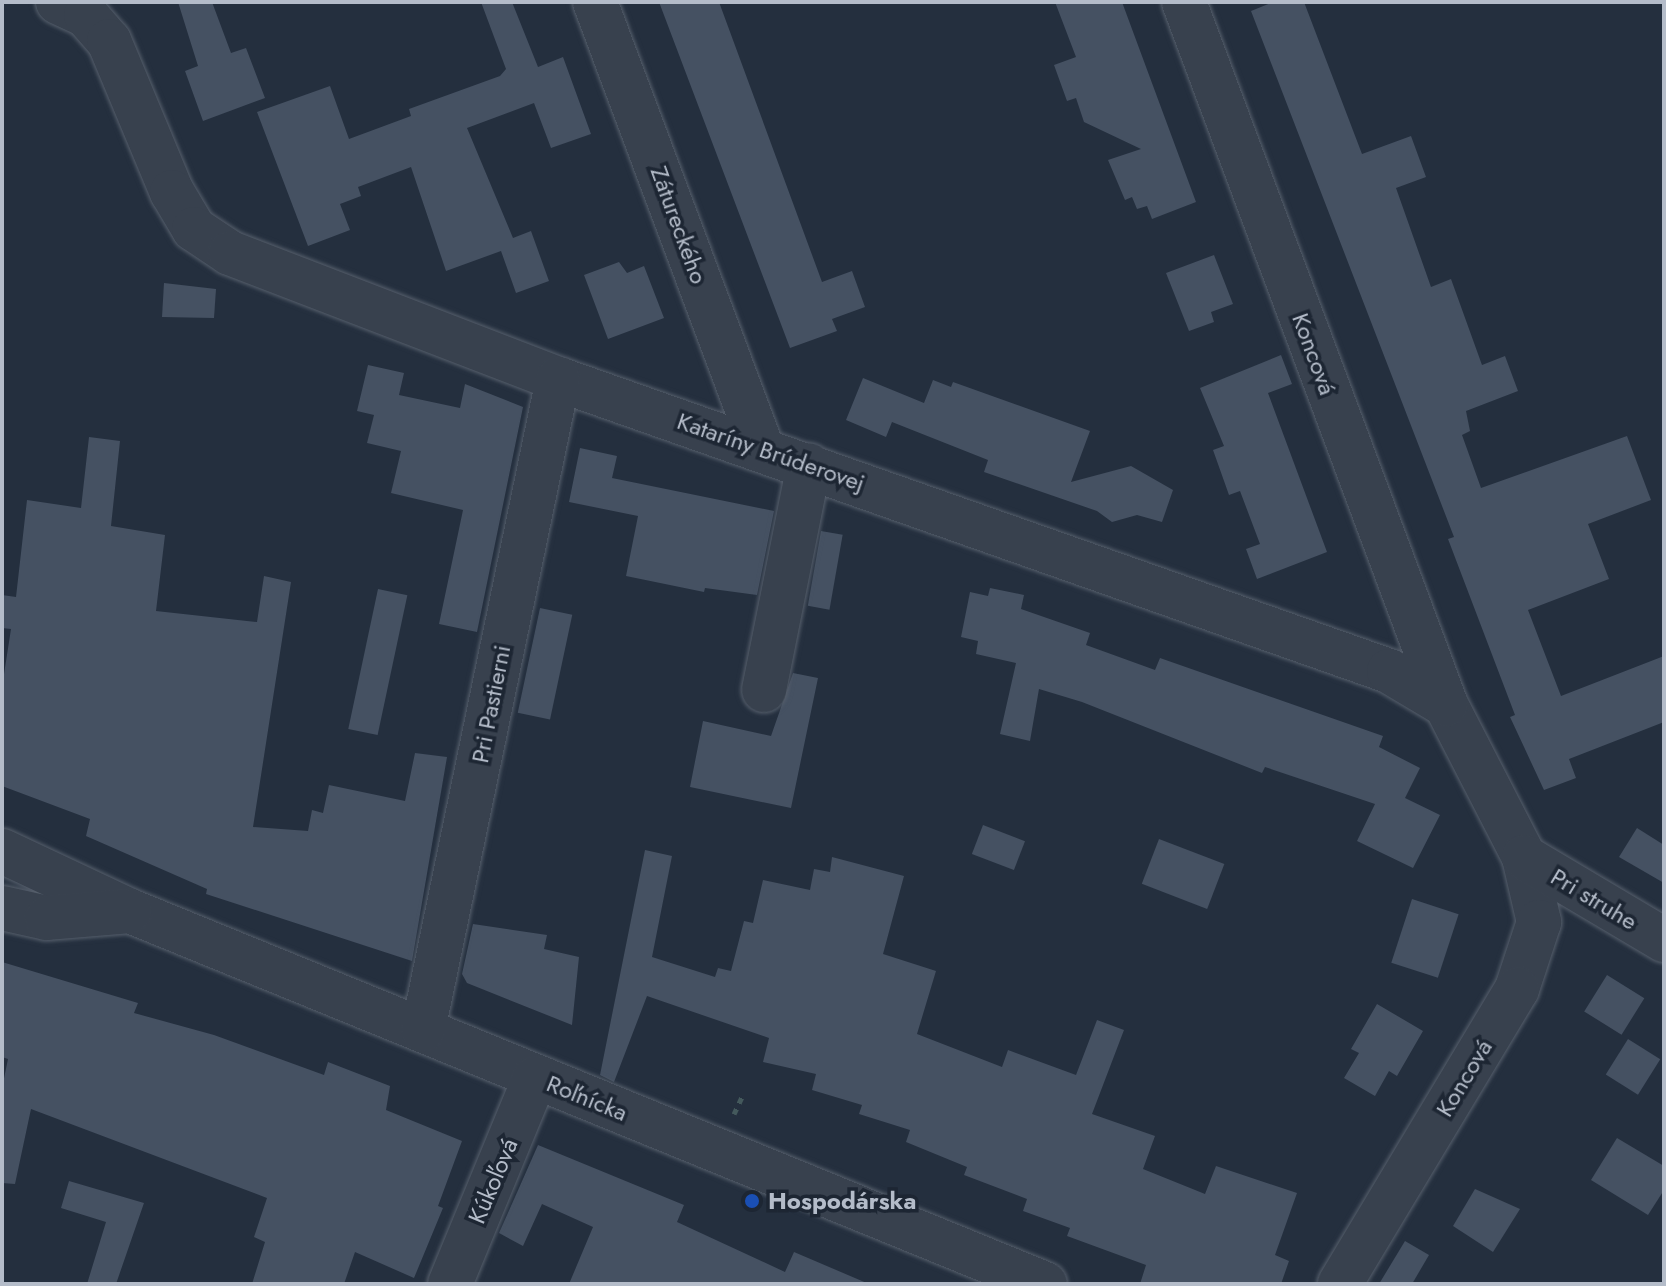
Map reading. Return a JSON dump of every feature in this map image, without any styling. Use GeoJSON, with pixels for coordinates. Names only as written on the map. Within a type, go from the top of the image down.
{"type":"FeatureCollection","features":[{"type":"Feature","properties":{"kind":"street","name":"Kataríny Brúderovej"},"geometry":{"type":"LineString","coordinates":[[58,2],[106,22],[172,192],[194,229],[261,266],[558,379],[762,448],[1389,671],[1446,705]]}},
{"type":"Feature","properties":{"kind":"street","name":"Zátureckého"},"geometry":{"type":"LineString","coordinates":[[595,2],[762,448]]}},
{"type":"Feature","properties":{"kind":"street","name":"Koncová"},"geometry":{"type":"LineString","coordinates":[[1184,2],[1446,705]]}},
{"type":"Feature","properties":{"kind":"street","name":"Pri Pastierni"},"geometry":{"type":"LineString","coordinates":[[423,1030],[558,379]]}},
{"type":"Feature","properties":{"kind":"street"},"geometry":{"type":"LineString","coordinates":[[764,690],[809,465]]}},
{"type":"Feature","properties":{"kind":"street"},"geometry":{"type":"LineString","coordinates":[[1446,705],[1524,857]]}},
{"type":"Feature","properties":{"kind":"street","name":"Roľnícka"},"geometry":{"type":"LineString","coordinates":[[2,851],[130,911],[1045,1284]]}},
{"type":"Feature","properties":{"kind":"street","name":"Koncová"},"geometry":{"type":"LineString","coordinates":[[1340,1284],[1517,989],[1539,922],[1524,857]]}},
{"type":"Feature","properties":{"kind":"street","name":"Pri struhe"},"geometry":{"type":"LineString","coordinates":[[1524,857],[1664,940]]}},
{"type":"Feature","properties":{"kind":"street","name":"Roľnícka"},"geometry":{"type":"LineString","coordinates":[[2,908],[47,918],[130,911]]}},
{"type":"Feature","properties":{"kind":"street","name":"Kúkoľová"},"geometry":{"type":"LineString","coordinates":[[450,1284],[535,1078]]}},
{"type":"Feature","properties":{"kind":"path"},"geometry":{"type":"LineString","coordinates":[[732,1119],[742,1097]]}},
{"type":"Feature","properties":{"kind":"building"},"geometry":{"type":"Polygon","coordinates":[[[178,2],[212,2],[231,53],[246,48],[265,98],[203,121],[185,71],[198,66],[178,2]]]}},
{"type":"Feature","properties":{"kind":"building"},"geometry":{"type":"Polygon","coordinates":[[[481,2],[512,2],[538,67],[563,57],[591,134],[551,148],[534,103],[467,128],[513,238],[531,231],[549,281],[516,293],[501,251],[446,271],[411,167],[358,187],[361,196],[340,204],[350,230],[308,246],[257,112],[330,86],[349,139],[411,116],[409,109],[500,76],[506,69],[481,2]]]}},
{"type":"Feature","properties":{"kind":"building"},"geometry":{"type":"Polygon","coordinates":[[[659,2],[719,2],[822,282],[852,271],[865,307],[832,319],[837,331],[790,348],[659,2]]]}},
{"type":"Feature","properties":{"kind":"building"},"geometry":{"type":"Polygon","coordinates":[[[1055,2],[1122,2],[1196,202],[1152,219],[1147,206],[1137,209],[1132,197],[1125,200],[1108,160],[1141,149],[1084,122],[1076,98],[1067,101],[1054,65],[1076,57],[1055,2]]]}},
{"type":"Feature","properties":{"kind":"building"},"geometry":{"type":"Polygon","coordinates":[[[1273,2],[1304,2],[1362,154],[1411,136],[1426,177],[1396,188],[1431,287],[1451,279],[1482,365],[1505,356],[1518,391],[1466,411],[1470,431],[1462,435],[1481,488],[1627,436],[1651,500],[1588,524],[1609,579],[1528,610],[1561,696],[1664,656],[1664,722],[1569,759],[1576,778],[1544,790],[1510,717],[1515,715],[1448,539],[1454,537],[1251,11],[1273,2]]]}},
{"type":"Feature","properties":{"kind":"building"},"geometry":{"type":"Polygon","coordinates":[[[1214,255],[1233,304],[1211,312],[1214,322],[1189,331],[1166,273],[1214,255]]]}},
{"type":"Feature","properties":{"kind":"building"},"geometry":{"type":"Polygon","coordinates":[[[619,262],[627,273],[644,266],[664,318],[608,339],[584,275],[619,262]]]}},
{"type":"Feature","properties":{"kind":"building"},"geometry":{"type":"Polygon","coordinates":[[[164,283],[216,289],[214,318],[162,317],[164,283]]]}},
{"type":"Feature","properties":{"kind":"building"},"geometry":{"type":"Polygon","coordinates":[[[1281,355],[1292,384],[1268,393],[1327,552],[1257,579],[1246,549],[1260,544],[1240,491],[1229,495],[1213,450],[1224,446],[1200,388],[1281,355]]]}},
{"type":"Feature","properties":{"kind":"building"},"geometry":{"type":"Polygon","coordinates":[[[368,365],[404,373],[399,395],[460,408],[465,384],[523,407],[477,632],[439,624],[463,510],[391,493],[401,451],[367,443],[374,415],[357,411],[368,365]]]}},
{"type":"Feature","properties":{"kind":"building"},"geometry":{"type":"Polygon","coordinates":[[[863,378],[924,403],[933,380],[951,387],[953,382],[1090,431],[1071,482],[1131,466],[1173,490],[1162,522],[1137,515],[1112,522],[1097,511],[984,472],[988,460],[892,422],[886,437],[846,420],[863,378]]]}},
{"type":"Feature","properties":{"kind":"building"},"geometry":{"type":"Polygon","coordinates":[[[89,437],[120,441],[111,526],[165,535],[156,611],[257,622],[264,576],[291,582],[253,827],[308,831],[312,810],[323,813],[329,785],[405,801],[415,753],[447,757],[412,961],[206,894],[207,889],[86,836],[90,819],[2,786],[2,687],[11,629],[2,628],[2,595],[16,597],[27,500],[81,508],[89,437]]]}},
{"type":"Feature","properties":{"kind":"building"},"geometry":{"type":"Polygon","coordinates":[[[580,448],[617,456],[612,478],[774,511],[757,595],[705,588],[704,592],[626,576],[638,516],[569,502],[580,448]]]}},
{"type":"Feature","properties":{"kind":"building"},"geometry":{"type":"Polygon","coordinates":[[[821,531],[843,535],[829,610],[808,606],[821,531]]]}},
{"type":"Feature","properties":{"kind":"building"},"geometry":{"type":"Polygon","coordinates":[[[990,588],[1024,595],[1021,609],[1090,633],[1086,645],[1155,670],[1160,658],[1383,736],[1379,747],[1420,768],[1405,798],[1440,815],[1413,868],[1357,841],[1375,804],[1265,767],[1262,773],[1082,702],[1039,689],[1030,741],[1000,734],[1016,663],[976,654],[978,641],[961,637],[970,592],[988,596],[990,588]]]}},
{"type":"Feature","properties":{"kind":"building"},"geometry":{"type":"Polygon","coordinates":[[[378,589],[407,595],[378,735],[348,729],[378,589]]]}},
{"type":"Feature","properties":{"kind":"building"},"geometry":{"type":"Polygon","coordinates":[[[540,608],[572,615],[550,720],[518,713],[540,608]]]}},
{"type":"Feature","properties":{"kind":"building"},"geometry":{"type":"Polygon","coordinates":[[[793,673],[818,678],[791,808],[690,787],[703,721],[771,736],[793,673]]]}},
{"type":"Feature","properties":{"kind":"building"},"geometry":{"type":"Polygon","coordinates":[[[983,825],[1025,841],[1014,870],[972,854],[983,825]]]}},
{"type":"Feature","properties":{"kind":"building"},"geometry":{"type":"Polygon","coordinates":[[[1637,828],[1664,845],[1664,883],[1619,857],[1637,828]]]}},
{"type":"Feature","properties":{"kind":"building"},"geometry":{"type":"Polygon","coordinates":[[[1159,839],[1224,864],[1207,909],[1142,884],[1159,839]]]}},
{"type":"Feature","properties":{"kind":"building"},"geometry":{"type":"Polygon","coordinates":[[[645,850],[672,856],[652,957],[715,977],[718,968],[731,971],[744,921],[753,923],[763,880],[810,890],[814,869],[830,872],[832,857],[904,876],[883,954],[936,971],[917,1034],[1002,1067],[1008,1050],[1076,1075],[1097,1020],[1124,1030],[1092,1114],[1155,1136],[1143,1169],[1205,1194],[1216,1166],[1297,1193],[1275,1255],[1289,1261],[1281,1284],[1140,1284],[1146,1265],[1067,1236],[1070,1228],[1023,1211],[1027,1199],[964,1175],[967,1167],[906,1142],[910,1130],[859,1114],[862,1105],[812,1090],[816,1074],[763,1062],[769,1038],[647,996],[614,1082],[600,1075],[645,850]]]}},
{"type":"Feature","properties":{"kind":"building"},"geometry":{"type":"Polygon","coordinates":[[[1412,899],[1459,914],[1438,978],[1391,963],[1412,899]]]}},
{"type":"Feature","properties":{"kind":"building"},"geometry":{"type":"Polygon","coordinates":[[[473,924],[547,935],[544,949],[579,957],[572,1025],[467,983],[462,974],[473,924]]]}},
{"type":"Feature","properties":{"kind":"building"},"geometry":{"type":"Polygon","coordinates":[[[2,962],[138,1003],[134,1013],[214,1035],[324,1075],[328,1062],[390,1086],[386,1110],[462,1141],[438,1206],[443,1208],[414,1278],[355,1252],[344,1284],[252,1284],[265,1242],[254,1237],[267,1198],[31,1109],[15,1184],[2,1183],[2,1088],[8,1059],[2,1057],[2,962]]]}},
{"type":"Feature","properties":{"kind":"building"},"geometry":{"type":"Polygon","coordinates":[[[1607,975],[1644,998],[1622,1035],[1584,1011],[1607,975]]]}},
{"type":"Feature","properties":{"kind":"building"},"geometry":{"type":"Polygon","coordinates":[[[1377,1004],[1423,1031],[1397,1076],[1389,1071],[1375,1096],[1344,1078],[1359,1053],[1351,1049],[1377,1004]]]}},
{"type":"Feature","properties":{"kind":"building"},"geometry":{"type":"Polygon","coordinates":[[[1628,1039],[1660,1059],[1638,1095],[1606,1075],[1628,1039]]]}},
{"type":"Feature","properties":{"kind":"building"},"geometry":{"type":"Polygon","coordinates":[[[1617,1138],[1664,1166],[1664,1190],[1648,1215],[1591,1180],[1617,1138]]]}},
{"type":"Feature","properties":{"kind":"building"},"geometry":{"type":"Polygon","coordinates":[[[538,1145],[684,1205],[677,1222],[785,1272],[794,1252],[869,1284],[569,1284],[593,1227],[542,1204],[523,1246],[499,1233],[538,1145]]]}},
{"type":"Feature","properties":{"kind":"building"},"geometry":{"type":"Polygon","coordinates":[[[69,1181],[144,1203],[116,1284],[87,1284],[106,1222],[61,1208],[69,1181]]]}},
{"type":"Feature","properties":{"kind":"building"},"geometry":{"type":"Polygon","coordinates":[[[1475,1189],[1520,1209],[1493,1252],[1453,1226],[1475,1189]]]}},
{"type":"Feature","properties":{"kind":"building"},"geometry":{"type":"Polygon","coordinates":[[[1405,1241],[1429,1255],[1412,1284],[1379,1284],[1405,1241]]]}},
{"type":"Feature","properties":{"kind":"place","name":"Hospodárska"},"geometry":{"type":"Point","coordinates":[752,1201]}}]}
